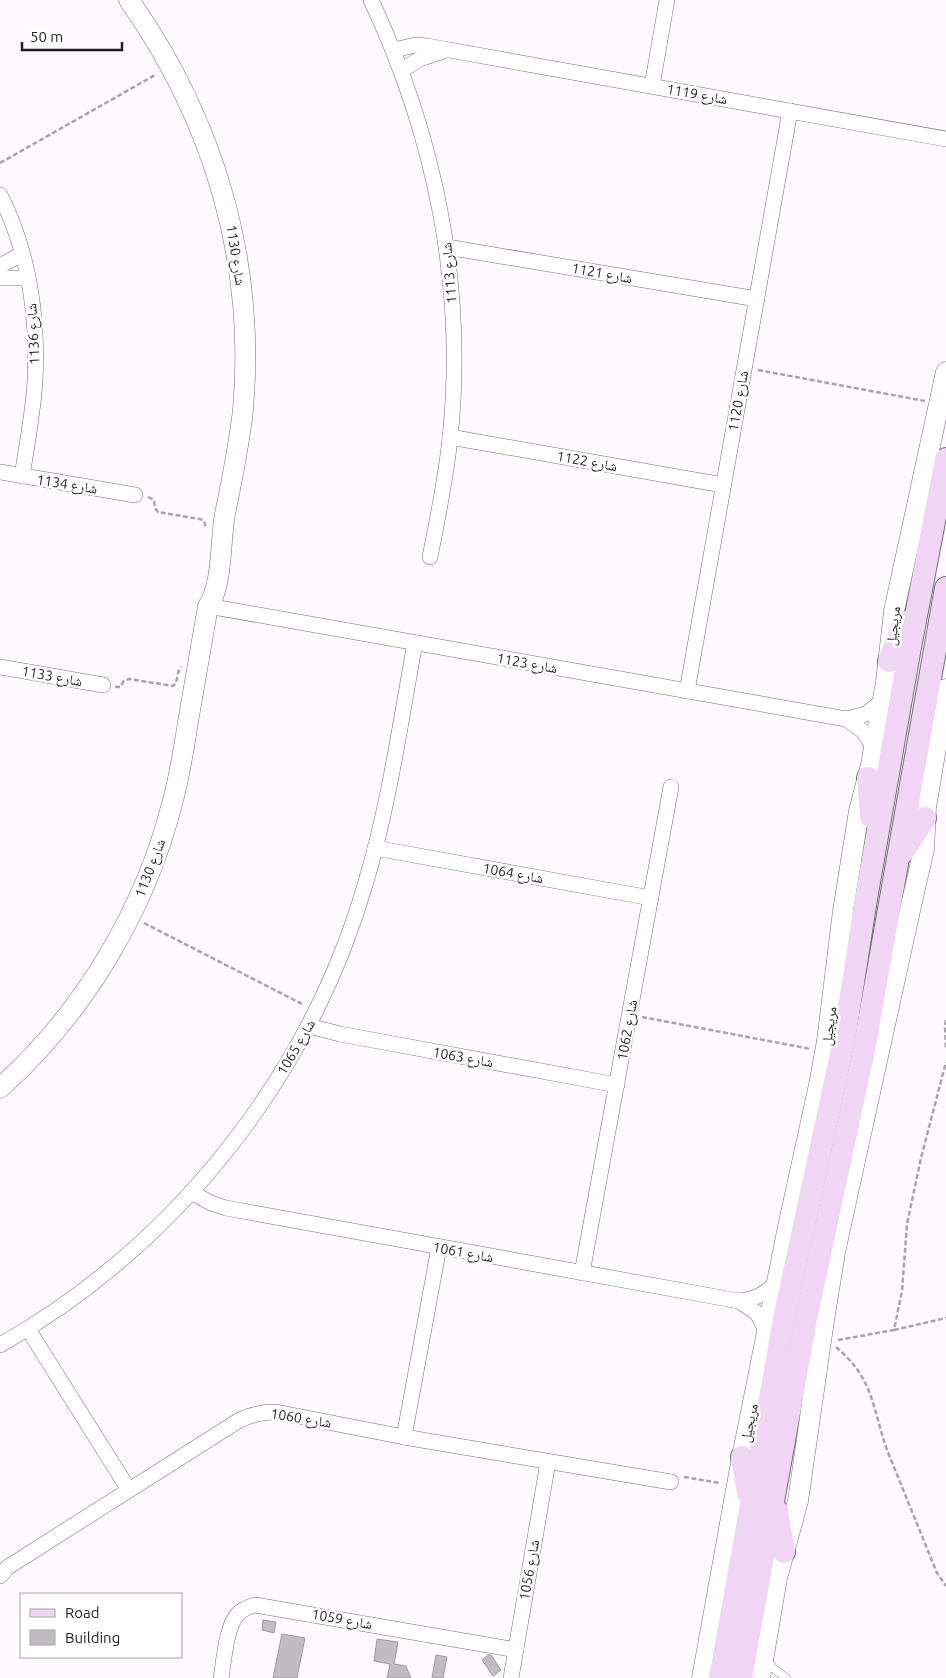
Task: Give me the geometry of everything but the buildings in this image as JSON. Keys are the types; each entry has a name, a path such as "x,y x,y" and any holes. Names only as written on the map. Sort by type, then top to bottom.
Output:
{"main road":[{"name":"مريجيل","path":"720,1678 785,1314 844,1040 866,899 910,647 946,459"},
{"path":"889,662 905,618 928,525 942,484"},
{"path":"741,1678 806,1319 864,1050 946,588"},
{"path":"866,899 871,806 868,778"},
{"path":"898,859 925,818"},
{"path":"742,1457 751,1506"},
{"path":"774,1491 784,1552"}],"street":[{"name":"شارع 1130","path":"0,1088 34,1054 81,996 101,967 130,916 150,872 173,800 208,606 214,593 222,554 222,532 238,448 242,410 245,335 242,297 232,232 221,186 198,123 170,66 159,45 129,0"},
{"name":"شارع 1113","path":"371,0 402,70 428,153 447,247 454,337 453,385 450,437 442,496 430,557"},
{"path":"652,86 667,0"},
{"name":"شارع 1119","path":"393,50 416,45 448,50 946,139"},
{"name":"شارع 1119","path":"402,70 430,54 448,50"},
{"name":"شارع 1120","path":"687,691 790,111"},
{"name":"شارع 1136","path":"0,195 7,208 28,278 36,343 35,383 22,476"},
{"name":"شارع 1121","path":"447,247 757,299"},
{"path":"0,266 22,254"},
{"path":"0,278 28,278"},
{"name":"مريجيل","path":"702,1678 776,1283 825,1052 856,827 874,748 889,662 894,611 946,372"},
{"name":"شارع 1122","path":"450,437 723,485"},
{"name":"شارع 1134","path":"0,472 135,495"},
{"name":"شارع 1123","path":"208,606 846,719 866,714 882,701"},
{"name":"شارع 1065","path":"0,1345 28,1329 101,1277 157,1227 191,1192 232,1144 263,1102 291,1059 333,976 352,926 376,848 415,643"},
{"name":"شارع 1133","path":"0,667 103,685"},
{"path":"760,1678 777,1578 798,1501 836,1252 922,861 925,818 940,755 946,689"},
{"name":"شارع 1123","path":"846,719 863,731 874,748"},
{"name":"شارع 1062","path":"582,1273 670,787"},
{"name":"شارع 1064","path":"376,848 651,898"},
{"name":"شارع 1063","path":"309,1026 340,1034 617,1085"},
{"name":"شارع 1061","path":"191,1192 211,1203 226,1208 739,1301 750,1300 760,1296 776,1283"},
{"path":"404,1437 439,1247"},
{"name":"شارع 1061","path":"739,1301 757,1313 767,1332"},
{"path":"28,1329 129,1490"},
{"name":"شارع 1060","path":"0,1576 8,1567 238,1421 256,1413 276,1412 404,1437 671,1482"},
{"name":"شارع 1056","path":"510,1678 548,1462"},
{"name":"شارع 1059","path":"221,1678 232,1622 238,1613 245,1608 255,1605 516,1650"}],"lane":[{"path":"764,1654 773,1668 786,1678"}],"path":[{"path":"0,163 170,66"},
{"path":"744,368 940,404"},
{"path":"135,495 152,498 158,512 200,519 204,521 208,530 222,532"},
{"path":"103,685 118,688 122,686 124,681 129,679 171,686 176,683 178,670 181,667 197,668"},
{"path":"130,916 316,1012"},
{"path":"630,1015 825,1052"},
{"path":"946,1020 946,1049"},
{"path":"894,1330 902,1291 907,1224 921,1158 946,1062"},
{"path":"824,1340 894,1330 946,1318"},
{"path":"824,1340 833,1344 850,1361 868,1385 887,1450 938,1573 946,1586"},
{"path":"671,1482 672,1475 737,1486"}]}
